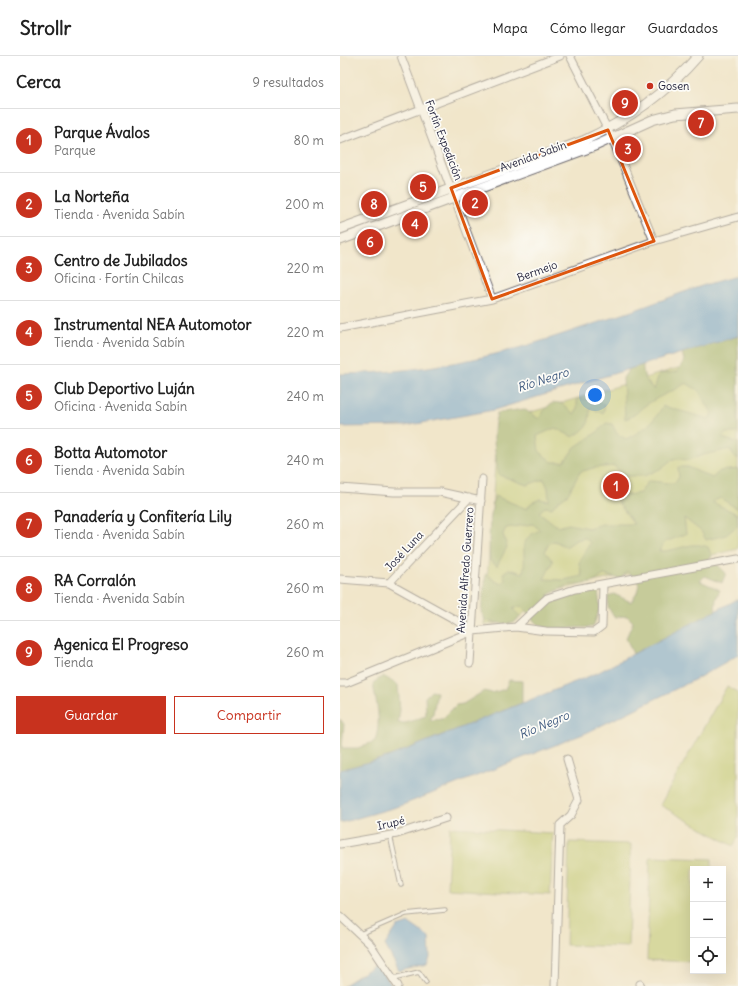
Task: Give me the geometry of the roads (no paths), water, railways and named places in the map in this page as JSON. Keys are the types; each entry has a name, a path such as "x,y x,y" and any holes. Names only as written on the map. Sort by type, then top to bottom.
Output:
{"main road":[{"name":"Avenida Sabín","path":"340,228 583,141 610,134 618,123 665,89 698,56"},
{"name":"Avenida Sabín","path":"340,240 454,198 610,134 652,120 675,114 738,109"}],"street":[{"name":"Fortín Expedición","path":"401,56 492,299"},
{"path":"340,140 560,56"},
{"path":"570,56 610,134 654,241"},
{"name":"Bermejo","path":"340,328 492,299 654,241 738,217"},
{"name":"Avenida Alfredo Guerrero","path":"470,663 482,479"},
{"path":"340,488 394,492 440,492 481,501"},
{"name":"José Luna","path":"340,579 389,584 469,498"},
{"path":"516,627 547,598 575,589 738,559"},
{"path":"389,584 473,631"},
{"path":"340,683 473,631 516,627 546,631 594,632 602,626 603,584"},
{"path":"554,986 560,825 571,816 579,800 567,759"},
{"name":"Irupé","path":"340,844 390,835 446,818"},
{"path":"340,916 370,944 398,986"}],"lane":[{"path":"390,835 401,885"},
{"path":"360,934 406,914 445,910"},
{"path":"394,978 419,972 426,982"}],"water":[{"name":"Río Negro","path":"738,276 738,336 494,410 405,426 340,427 340,374 427,367 461,362 496,354 548,339 692,289"},
{"name":"Río Negro","path":"738,599 738,655 696,679 586,733 400,806 340,823 340,770 388,757 597,673"},
{"path":"409,923 429,937 430,958 427,965 399,971 385,945 397,927"},
{"path":"377,964 392,986 343,986"}],"place":[{"name":"Gosen","path":"650,86"},
{"name":"Agenica El Progreso","path":"625,103"},
{"name":"Panadería y Confitería Lily","path":"701,123"},
{"name":"Centro de Jubilados","path":"628,149"},
{"name":"Club Deportivo Luján","path":"423,187"},
{"name":"La Norteña","path":"475,203"},
{"name":"RA Corralón","path":"374,204"},
{"name":"Instrumental NEA Automotor","path":"415,224"},
{"name":"Botta Automotor","path":"370,242"},
{"name":"Parque Ávalos","path":"616,486"}]}
